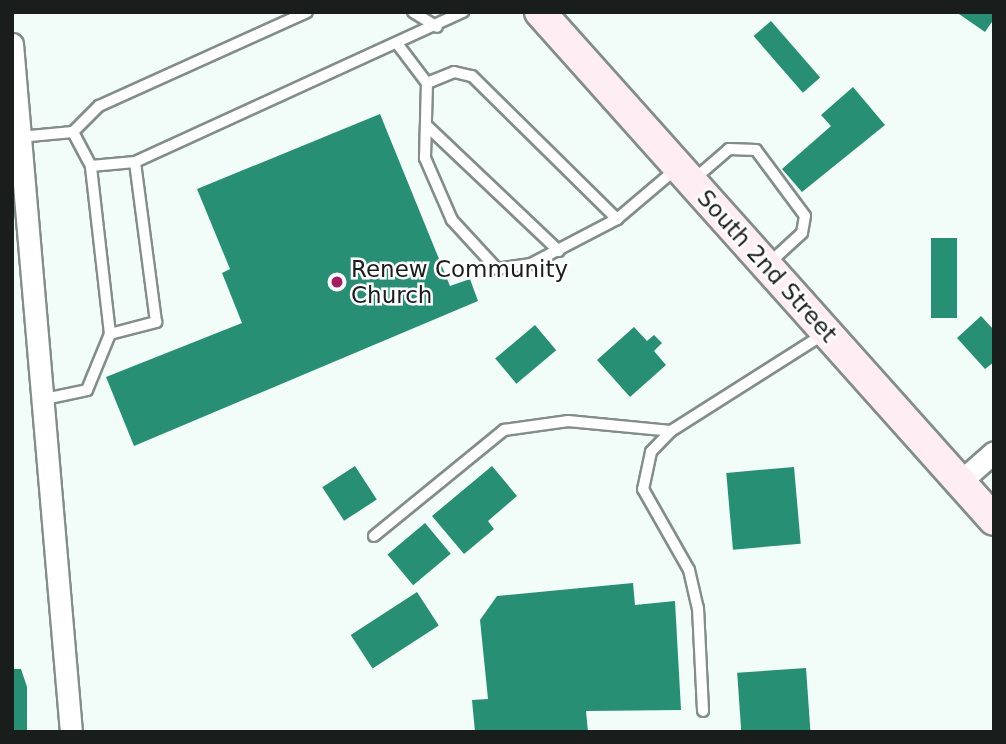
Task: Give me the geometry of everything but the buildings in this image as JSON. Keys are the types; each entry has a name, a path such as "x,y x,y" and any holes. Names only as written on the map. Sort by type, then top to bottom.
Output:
{"main road":[{"name":"South 2nd Street","path":"540,12 994,520"}],"street":[{"path":"12,44 40,400 71,732"},
{"path":"960,482 994,452"}],"lane":[{"path":"19,138 73,132 99,106 307,12"},
{"path":"413,12 437,27"},
{"path":"91,166 135,162 399,46 463,12"},
{"path":"399,46 427,83 425,158 452,220 498,269 559,251 617,219 729,149 756,150 805,216 802,233 767,265"},
{"path":"427,83 454,72 472,76 617,219"},
{"path":"426,125 559,251"},
{"path":"40,400 87,390 110,334 91,166 73,132"},
{"path":"110,334 156,322 135,162"},
{"path":"703,711 698,608 689,569 643,489 651,452 671,431 826,332"},
{"path":"374,536 503,430 568,421 671,431"}],"place":[{"name":"Renew Community Church","path":"337,282"}]}
